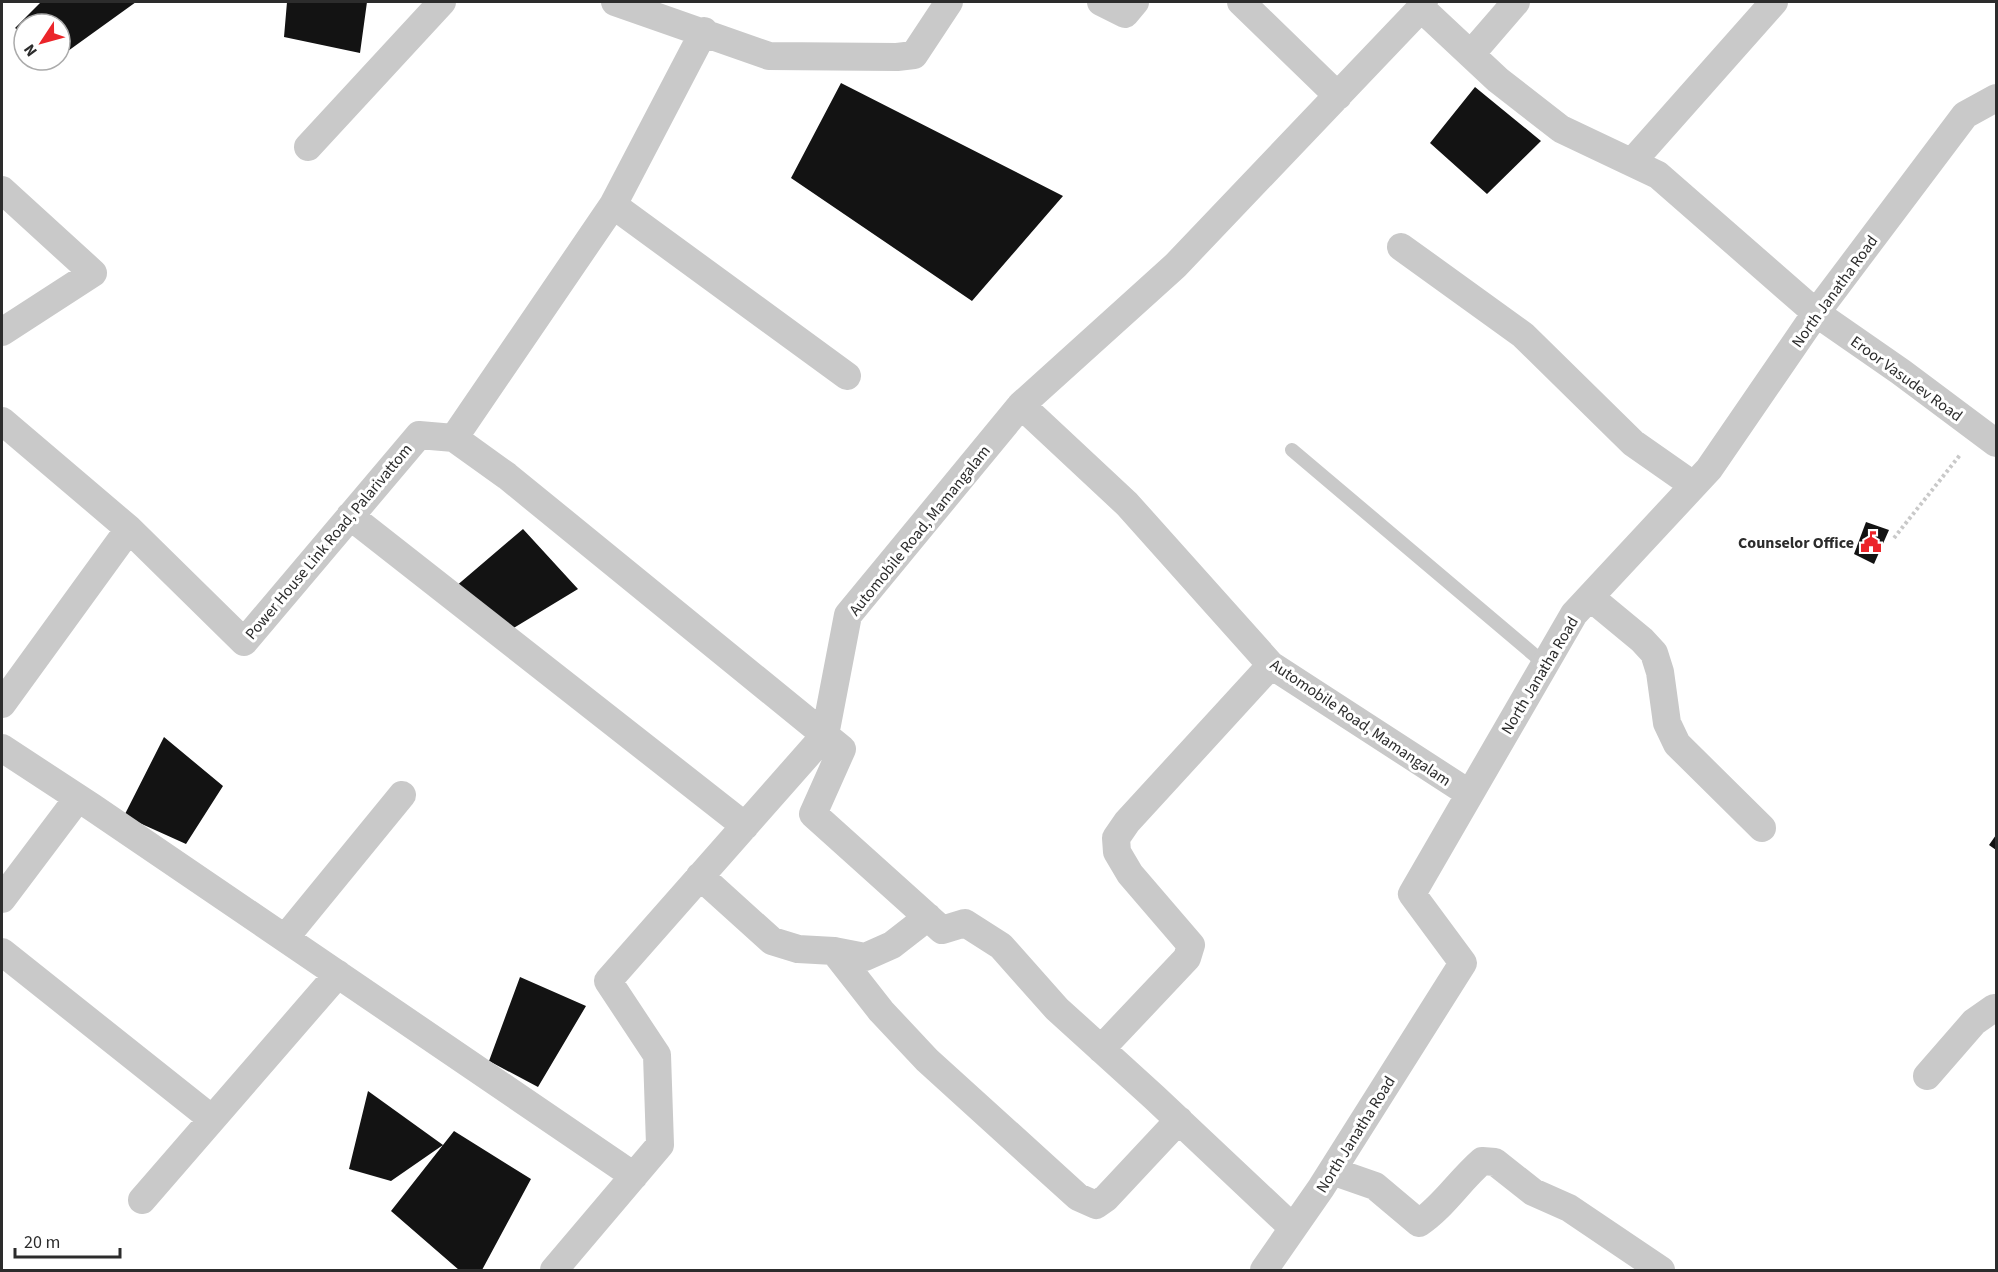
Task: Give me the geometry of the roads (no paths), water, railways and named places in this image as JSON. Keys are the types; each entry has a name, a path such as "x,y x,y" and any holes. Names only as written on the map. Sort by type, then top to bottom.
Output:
{"street":[{"path":"308,147 442,2"},
{"path":"615,2 770,56 914,55 949,2"},
{"path":"1101,2 1125,14 1135,2"},
{"path":"1241,2 1338,96"},
{"path":"1471,54 1516,2"},
{"path":"1632,162 1774,2"},
{"path":"1021,405 1175,266 1422,5"},
{"name":"Eroor Vasudev Road","path":"1422,5 1498,80 1561,129 1658,175 1816,313 1901,372 1988,437"},
{"path":"704,32 613,205 454,438 516,484 842,749 813,814 942,930 965,923 1001,946 1057,1009 1293,1228"},
{"name":"North Janatha Road","path":"1267,1270 1462,963 1412,894 1574,614 1709,470 1816,313 1965,115 1996,98"},
{"path":"2,190 93,273 2,332"},
{"path":"613,205 847,376"},
{"path":"1401,247 1523,335 1633,443 1693,485"},
{"name":"Automobile Road, Mamangalam","path":"825,735 848,615 1021,405 1126,504 1272,665 1470,794"},
{"path":"2,421 129,529 2,704"},
{"name":"Power House Link Road, Palarivattom","path":"129,529 244,642 419,435 454,438"},
{"path":"350,516 745,826"},
{"path":"1590,597 1642,640 1654,653 1660,672 1667,723 1677,744 1761,828"},
{"path":"1101,1049 1187,958 1191,945 1130,874 1117,852 1116,837 1127,822 1272,665"},
{"path":"554,1270 660,1145 657,1055 608,981 825,735"},
{"path":"2,748 634,1176"},
{"path":"285,938 402,795"},
{"path":"2,899 78,798"},
{"path":"700,876 772,941 798,949 834,951 865,957 892,945 928,917"},
{"path":"834,951 881,1011 927,1060 1078,1197 1096,1205 1106,1198 1179,1120"},
{"path":"2,952 212,1119"},
{"path":"142,1200 338,974"},
{"path":"1927,1076 1974,1022 1996,1008"},
{"path":"1332,1171 1375,1186 1419,1223 1433,1214 1464,1176 1482,1161 1495,1162 1533,1192 1569,1208 1661,1270"}],"lane":[{"path":"1292,450 1545,664"}],"place":[{"name":"Counselor Office","path":"1871,542"}]}
